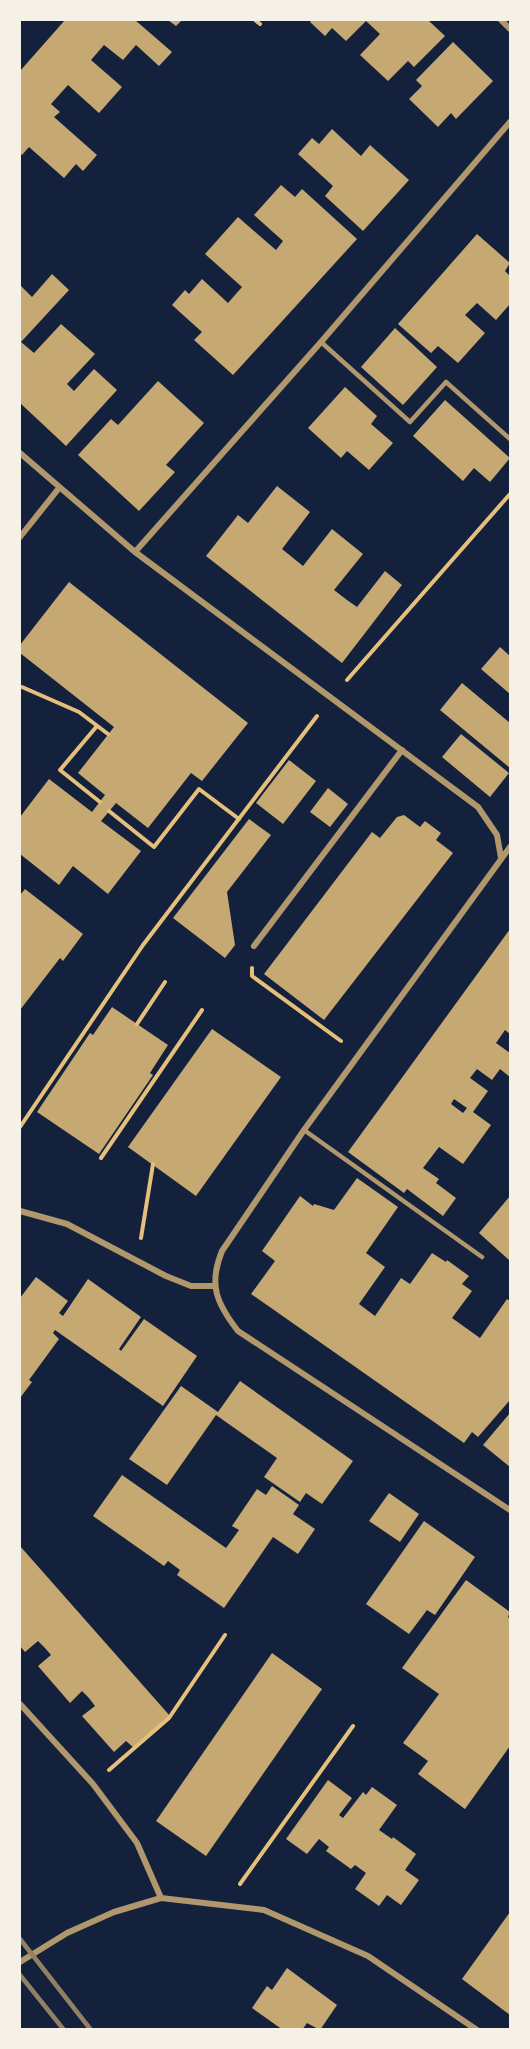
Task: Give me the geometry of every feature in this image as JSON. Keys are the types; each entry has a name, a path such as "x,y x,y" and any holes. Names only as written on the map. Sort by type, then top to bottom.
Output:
{"street":[{"path":"501,20 510,29"},
{"path":"135,552 321,342 510,122"},
{"path":"20,453 135,552 478,807 497,835 501,858"},
{"path":"20,537 58,488"},
{"path":"254,946 402,750"},
{"path":"510,847 304,1130 222,1251 215,1267 215,1286 223,1312 238,1331 510,1510"},
{"path":"20,1211 67,1224 166,1276 191,1286 215,1286"},
{"path":"20,1704 93,1784 137,1843 161,1898"},
{"path":"20,1962 67,1933 114,1912 161,1898 264,1910 368,1956 477,2030"}],"lane":[{"path":"321,342 410,422 446,382 510,439"},
{"path":"304,1130 482,1257"}],"path":[{"path":"255,20 260,24"},
{"path":"20,1127 143,945 331,698 510,494"},
{"path":"22,687 79,712 108,734"},
{"path":"97,726 60,770 100,802"},
{"path":"110,811 154,847 199,789 239,819"},
{"path":"254,946 252,976 359,1053"},
{"path":"137,1024 165,982"},
{"path":"101,1158 202,1010"},
{"path":"137,1261 153,1164"},
{"path":"93,1784 169,1718 225,1635"},
{"path":"233,1906 240,1884 353,1726"}],"building":[{"path":"65,20 135,20 172,52 159,66 136,45 123,60 104,45 91,60 122,87 99,113 68,85 51,104 60,112 54,117 97,155 83,171 76,164 64,178 29,147 22,155 20,153 20,71"},
{"path":"168,20 182,20 176,26"},
{"path":"312,20 428,20 445,36 414,67 408,61 388,81 360,55 380,34 366,21 346,41 332,28 325,36 310,22"},
{"path":"453,42 493,81 456,119 451,113 438,127 409,99 422,86 416,80"},
{"path":"332,129 361,156 370,145 409,180 363,231 325,196 333,186 298,154 312,138 319,144"},
{"path":"281,185 295,197 302,189 357,239 233,375 194,340 202,332 172,305 185,290 189,294 202,279 228,303 242,287 205,254 238,217 276,250 283,241 254,215"},
{"path":"477,234 510,263 505,271 510,276 510,304 496,320 477,303 465,315 485,333 458,363 438,346 431,353 398,324"},
{"path":"52,274 69,290 21,342 34,353 61,324 95,354 67,384 74,391 94,369 117,390 66,446 20,403 20,285 32,297"},
{"path":"395,328 437,367 403,405 361,367"},
{"path":"158,381 204,423 166,465 175,472 139,511 78,455 111,419 118,425"},
{"path":"345,387 377,416 371,424 393,443 369,470 347,451 341,458 308,428"},
{"path":"445,400 510,458 490,482 474,468 463,481 413,436"},
{"path":"277,486 310,512 282,549 303,566 332,529 363,554 334,590 357,607 385,571 402,585 342,663 206,556 238,515 248,523"},
{"path":"69,582 248,723 202,781 191,773 148,828 116,803 101,821 141,851 108,894 73,866 59,885 20,854 20,817 49,779 92,812 105,795 78,773 114,727 20,653 20,645"},
{"path":"500,647 510,656 510,694 481,669"},
{"path":"462,683 510,723 510,768 440,710"},
{"path":"461,734 509,773 490,797 442,757"},
{"path":"289,760 316,781 283,824 256,803"},
{"path":"328,788 348,804 330,827 310,812"},
{"path":"404,815 420,827 425,821 441,833 436,840 453,853 324,1020 264,974 372,832 380,838 397,817"},
{"path":"249,819 271,835 227,892 235,945 225,958 173,918"},
{"path":"25,889 83,934 63,961 60,958 20,1010 20,895"},
{"path":"510,929 510,1034 505,1030 496,1043 510,1053 510,1077 500,1069 492,1080 477,1069 470,1078 488,1091 473,1112 491,1125 463,1164 439,1147 423,1168 439,1179 436,1183 456,1198 443,1216 407,1189 404,1193 348,1152","holes":["454,1099 467,1108 463,1113 451,1104"]},
{"path":"112,1007 168,1045 150,1073 153,1075 99,1154 37,1112 90,1033 93,1035"},
{"path":"212,1029 281,1077 196,1196 128,1147"},
{"path":"357,1178 398,1207 366,1253 385,1267 359,1304 375,1316 401,1278 410,1284 432,1253 446,1262 447,1260 469,1276 462,1284 472,1291 452,1318 480,1338 507,1299 510,1301 510,1400 478,1437 472,1432 464,1443 251,1294 275,1261 262,1251 300,1196 313,1206 314,1204 334,1210"},
{"path":"510,1196 510,1258 509,1260 479,1233"},
{"path":"36,1277 68,1301 59,1313 63,1316 88,1279 141,1317 119,1349 121,1351 144,1319 197,1356 163,1406 55,1330 53,1333 59,1339 29,1380 32,1382 20,1398 20,1298"},
{"path":"240,1381 353,1461 322,1504 306,1493 300,1502 264,1477 277,1458 216,1415 167,1485 129,1459 181,1386 218,1412"},
{"path":"510,1413 510,1467 483,1445"},
{"path":"122,1475 226,1548 239,1530 232,1526 257,1489 266,1495 272,1486 299,1505 293,1514 315,1529 298,1554 273,1537 224,1608 177,1575 180,1570 168,1561 164,1566 93,1516"},
{"path":"389,1493 419,1514 400,1542 369,1521"},
{"path":"424,1521 475,1557 435,1615 427,1610 409,1634 366,1604"},
{"path":"20,1546 170,1716 134,1748 126,1741 114,1752 82,1716 95,1706 89,1698 82,1691 70,1703 38,1666 51,1655 45,1648 38,1641 25,1652 20,1646"},
{"path":"466,1580 510,1612 508,1617 510,1619 510,1746 465,1809 418,1774 428,1761 403,1743 439,1694 402,1668"},
{"path":"272,1653 322,1689 206,1856 156,1821"},
{"path":"328,1780 352,1798 339,1815 343,1818 363,1792 366,1795 372,1787 397,1805 379,1830 416,1854 405,1870 419,1880 401,1905 387,1895 379,1906 355,1889 366,1873 355,1865 351,1869 326,1851 329,1847 319,1839 307,1854 286,1839"},
{"path":"510,1912 510,2015 462,1979"},
{"path":"287,1968 337,2005 320,2030 307,2023 302,2030 283,2030 252,2008 267,1986 272,1990"}],"railway":[{"path":"20,1939 91,2030"},
{"path":"20,1975 64,2030"}]}
